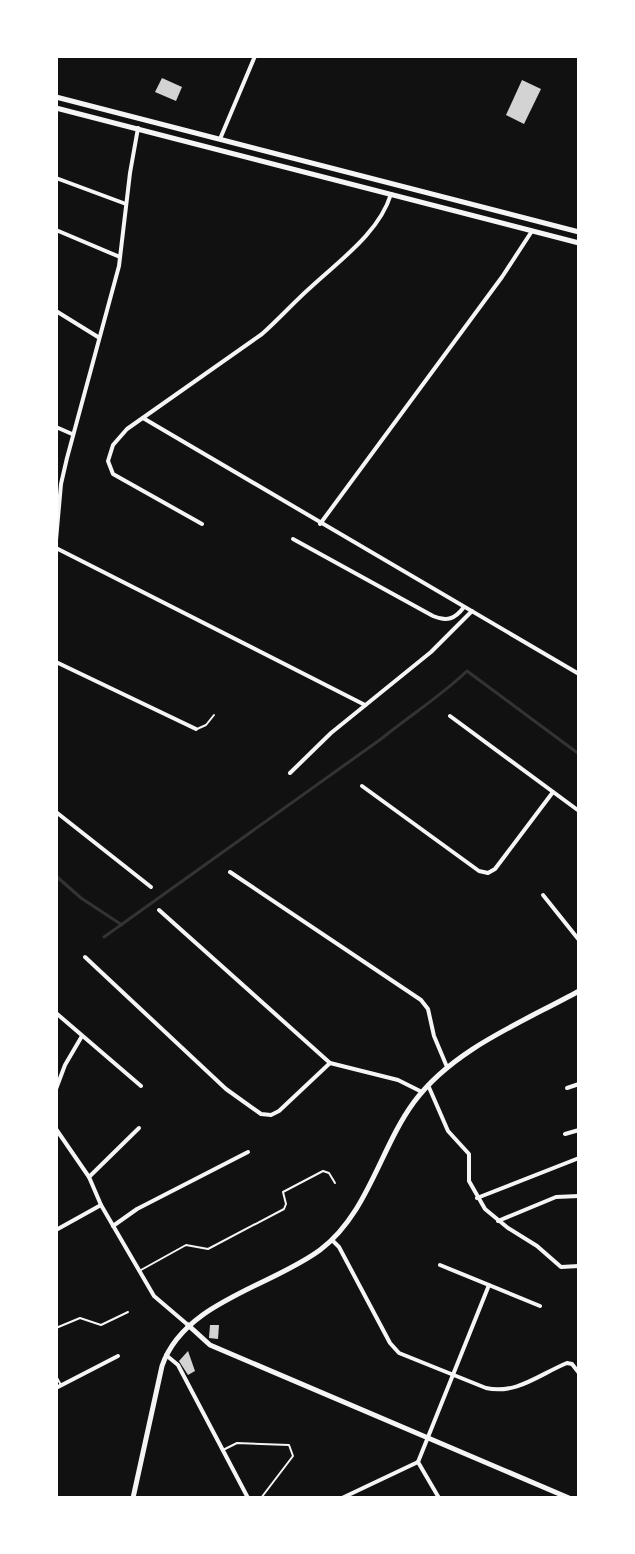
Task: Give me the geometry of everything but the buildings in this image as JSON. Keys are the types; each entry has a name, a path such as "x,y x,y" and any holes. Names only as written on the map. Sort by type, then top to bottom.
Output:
{"street":[{"path":"220,139 255,56"},
{"path":"56,97 579,232"},
{"path":"56,108 579,243"},
{"path":"56,540 61,484 72,434 121,257 138,128"},
{"path":"56,178 126,204"},
{"path":"202,524 110,472 108,461 113,445 142,417 262,334 349,254 382,214 391,194"},
{"path":"56,230 121,257"},
{"path":"320,524 532,231"},
{"path":"56,311 99,337"},
{"path":"142,417 579,674"},
{"path":"56,427 72,434"},
{"path":"293,539 443,620 453,618 464,607"},
{"path":"56,548 365,705"},
{"path":"290,773 331,733 431,652 472,611"},
{"path":"56,662 196,729"},
{"path":"450,716 579,811"},
{"path":"362,786 479,871 488,873 495,869 553,792"},
{"path":"56,812 151,887"},
{"path":"230,872 421,1000 428,1009 434,1036 447,1067"},
{"path":"543,895 579,940"},
{"path":"159,910 330,1063 398,1080 422,1092"},
{"path":"85,957 182,1050 226,1089 261,1114 271,1115 279,1111 330,1063"},
{"path":"133,1498 166,1355 188,1325 296,1265 332,1240 364,1195 393,1135 428,1085 447,1067 579,991"},
{"path":"56,1013 141,1086"},
{"path":"56,1089 65,1065 82,1036"},
{"path":"567,1088 579,1084"},
{"path":"428,1085 448,1131 469,1154 467,1175 477,1198 498,1221 537,1246 561,1267 579,1266"},
{"path":"89,1177 139,1128"},
{"path":"56,1129 89,1177 101,1205 154,1296 210,1345 569,1498"},
{"path":"565,1134 579,1130"},
{"path":"113,1226 137,1209 248,1152"},
{"path":"477,1198 579,1158"},
{"path":"498,1221 556,1197 579,1196"},
{"path":"56,1230 101,1205"},
{"path":"332,1240 339,1247 394,1349 452,1375 500,1391 515,1388 567,1363 572,1364 579,1373"},
{"path":"440,1265 540,1306"},
{"path":"342,1498 418,1462 489,1285"},
{"path":"166,1355 178,1365 248,1498"},
{"path":"59,1387 118,1356"},
{"path":"418,1462 439,1498"}],"lane":[{"path":"196,729 201,729 214,715"},
{"path":"140,1270 186,1245 208,1249 284,1209 283,1192 323,1171 329,1173 335,1183"},
{"path":"56,1328 80,1318 101,1325 128,1312"},
{"path":"56,1376 59,1387"},
{"path":"223,1450 237,1443 289,1445 293,1456 261,1498"}],"waterway":[{"path":"104,937 381,739 467,671 579,754"},
{"path":"56,876 81,898 122,925"}]}
